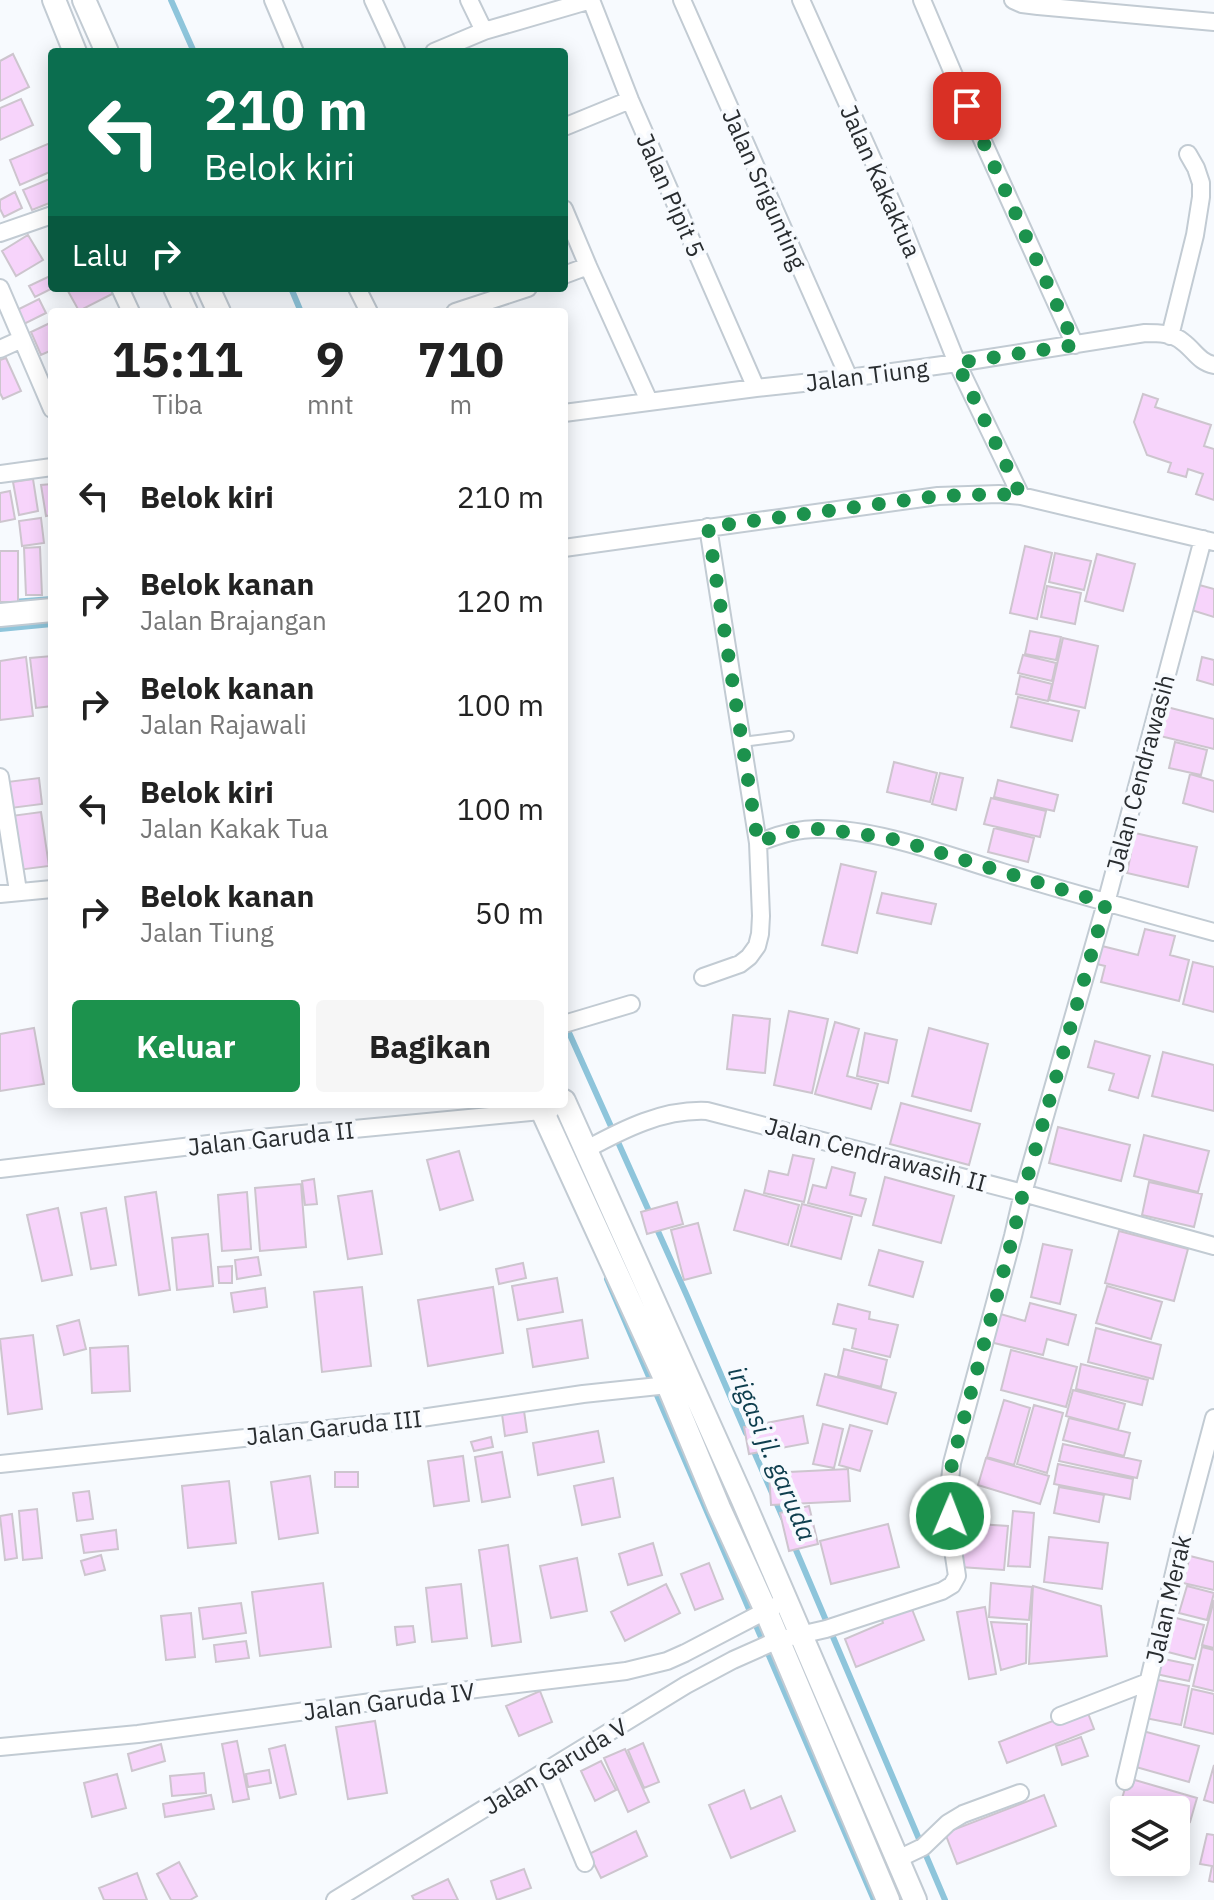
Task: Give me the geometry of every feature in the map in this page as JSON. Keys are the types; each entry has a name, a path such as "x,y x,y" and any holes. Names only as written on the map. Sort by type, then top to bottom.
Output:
{"main road":[{"path":"54,0 73,48"},
{"path":"84,0 105,48"},
{"path":"0,615 48,610"},
{"path":"541,1108 668,1385 888,1900"},
{"path":"568,1108 742,1498 915,1900"},
{"path":"719,1508 742,1498"}],"street":[{"path":"273,0 293,48"},
{"path":"373,0 395,48"},
{"path":"469,0 484,31"},
{"path":"444,48 484,31 591,0"},
{"name":"Jalan Pipit 5","path":"591,0 630,100 756,388"},
{"name":"Jalan Srigunting","path":"682,0 849,378"},
{"name":"Jalan Kakaktua","path":"801,0 901,223 957,363 1021,496"},
{"path":"922,0 1075,345"},
{"path":"1013,0 1038,6 1213,22"},
{"path":"568,125 630,100"},
{"path":"1188,154 1201,183 1201,197 1195,235 1170,336 1186,344 1200,360 1214,365"},
{"path":"0,233 48,216"},
{"path":"568,218 649,401"},
{"path":"568,274 588,266"},
{"path":"0,288 48,400"},
{"path":"471,308 506,299"},
{"name":"Jalan Tiung","path":"568,414 957,363 1145,333 1170,336"},
{"path":"0,349 22,339"},
{"path":"0,474 48,468"},
{"path":"568,547 938,496 999,494 1021,496 1208,540"},
{"path":"703,977 740,964 749,957 757,946 761,916 758,843 708,527"},
{"name":"Jalan Cendrawasih","path":"801,1634 942,1591 952,1585 957,1576 948,1497 952,1463 1023,1193 1208,540"},
{"path":"0,777 18,891"},
{"path":"758,843 782,833 818,829 898,840 1214,932"},
{"path":"0,894 48,889"},
{"path":"568,1023 631,1004"},
{"name":"Jalan Garuda II","path":"0,1169 541,1108"},
{"name":"Jalan Cendrawasih II","path":"587,1149 651,1119 685,1111 707,1111 1214,1246"},
{"name":"Jalan Garuda III","path":"0,1464 394,1422 583,1394 668,1385"},
{"name":"Jalan Merak","path":"1125,1781 1214,1418"},
{"name":"Jalan Garuda IV","path":"0,1747 138,1734 626,1671 667,1661 786,1600"},
{"name":"Jalan Garuda V","path":"335,1900 686,1685 778,1640 801,1634"},
{"path":"1060,1716 1148,1682"},
{"path":"547,1771 585,1863"},
{"path":"898,1859 927,1844 948,1823 963,1814 1020,1793"}],"lane":[{"path":"742,742 789,736"}],"building":[{"path":"13,54 29,87 0,101 0,61"},
{"path":"21,99 33,125 0,140 0,108"},
{"path":"48,144 48,173 20,185 10,160"},
{"path":"48,180 48,204 32,210 23,190"},
{"path":"15,192 22,208 4,217 0,200"},
{"path":"28,235 43,260 16,276 2,251"},
{"path":"48,277 48,290 35,297 29,286"},
{"path":"69,292 116,292 85,308 77,308"},
{"path":"39,299 46,313 24,324 17,310"},
{"path":"48,324 48,352 41,355 31,332"},
{"path":"6,358 21,391 3,399 0,393 0,360"},
{"path":"1143,394 1158,399 1155,407 1211,425 1204,446 1214,449 1214,500 1196,494 1203,474 1188,469 1186,477 1168,472 1171,463 1147,455 1134,422"},
{"path":"33,479 38,511 19,515 13,482"},
{"path":"48,484 48,516 46,516 41,485"},
{"path":"10,491 15,519 0,522 0,493"},
{"path":"41,518 44,543 22,546 19,521"},
{"path":"1025,546 1052,553 1037,619 1010,613"},
{"path":"40,547 42,595 26,595 24,548"},
{"path":"0,551 18,551 18,602 0,602"},
{"path":"1055,553 1091,561 1084,590 1049,582"},
{"path":"1097,554 1135,564 1123,611 1085,601"},
{"path":"1192,583 1214,589 1214,617 1185,608"},
{"path":"1047,586 1081,593 1075,624 1041,617"},
{"path":"1030,631 1061,637 1056,660 1025,654"},
{"path":"1063,638 1098,646 1085,708 1049,700"},
{"path":"1023,655 1056,663 1052,681 1018,673"},
{"path":"48,656 48,706 36,708 30,658"},
{"path":"26,657 33,716 0,720 0,661"},
{"path":"1202,657 1214,660 1214,685 1197,680"},
{"path":"1020,676 1052,684 1048,701 1016,694"},
{"path":"1018,697 1079,711 1072,741 1011,727"},
{"path":"1163,706 1214,719 1214,749 1156,735"},
{"path":"1175,742 1207,750 1201,775 1169,768"},
{"path":"894,762 937,773 930,802 887,792"},
{"path":"940,773 963,778 956,810 932,804"},
{"path":"1190,774 1214,781 1214,812 1183,803"},
{"path":"39,778 42,804 11,808 7,782"},
{"path":"998,780 1058,795 1054,811 994,797"},
{"path":"991,798 1046,811 1040,837 984,824"},
{"path":"41,812 48,866 18,870 11,816"},
{"path":"994,828 1034,838 1028,862 988,852"},
{"path":"1135,833 1197,847 1188,887 1127,873"},
{"path":"841,864 876,872 857,953 822,945"},
{"path":"882,893 936,904 931,924 877,913"},
{"path":"1145,929 1175,936 1170,955 1189,960 1179,1001 1101,982 1105,966 1097,964 1102,946 1138,955"},
{"path":"1193,962 1214,967 1214,1012 1183,1004"},
{"path":"789,1011 828,1019 812,1093 774,1085"},
{"path":"733,1015 770,1019 765,1073 727,1069"},
{"path":"835,1022 859,1029 847,1076 878,1084 871,1109 815,1094"},
{"path":"34,1028 44,1084 0,1091 0,1034"},
{"path":"929,1028 988,1044 971,1111 912,1096"},
{"path":"865,1033 897,1040 888,1083 857,1076"},
{"path":"1095,1041 1150,1056 1138,1098 1109,1090 1114,1074 1088,1067"},
{"path":"1163,1052 1214,1065 1214,1111 1152,1096"},
{"path":"901,1103 980,1124 969,1165 890,1144"},
{"path":"1058,1127 1130,1145 1121,1181 1049,1163"},
{"path":"1144,1135 1209,1151 1198,1192 1134,1176"},
{"path":"459,1151 473,1200 440,1210 427,1160"},
{"path":"793,1155 814,1159 804,1202 764,1193 769,1171 788,1175"},
{"path":"832,1167 855,1173 850,1195 866,1199 861,1216 808,1203 813,1185 826,1188"},
{"path":"885,1177 954,1196 941,1243 873,1225"},
{"path":"314,1179 317,1204 305,1205 302,1181"},
{"path":"1149,1182 1202,1194 1194,1227 1142,1215"},
{"path":"301,1184 306,1247 260,1251 255,1188"},
{"path":"745,1190 799,1205 788,1245 734,1230"},
{"path":"372,1191 382,1254 348,1259 338,1196"},
{"path":"156,1192 170,1290 139,1295 125,1197"},
{"path":"247,1192 251,1249 222,1251 218,1195"},
{"path":"677,1202 683,1224 647,1234 641,1212"},
{"path":"802,1204 852,1217 841,1259 791,1246"},
{"path":"58,1208 72,1275 42,1281 27,1215"},
{"path":"106,1208 116,1265 91,1269 81,1213"},
{"path":"698,1223 711,1273 684,1280 671,1230"},
{"path":"1119,1231 1188,1249 1174,1301 1105,1283"},
{"path":"208,1234 213,1286 177,1290 172,1238"},
{"path":"1043,1244 1072,1250 1060,1304 1031,1297"},
{"path":"879,1250 923,1262 913,1297 869,1285"},
{"path":"258,1257 261,1275 237,1279 235,1260"},
{"path":"523,1263 526,1278 499,1284 496,1269"},
{"path":"232,1266 232,1283 219,1283 218,1267"},
{"path":"557,1278 563,1312 518,1320 512,1286"},
{"path":"1107,1286 1162,1302 1151,1339 1096,1323"},
{"path":"362,1287 371,1366 322,1372 314,1292"},
{"path":"493,1287 503,1353 428,1366 418,1300"},
{"path":"265,1288 267,1307 234,1312 231,1293"},
{"path":"1030,1303 1076,1315 1068,1345 1047,1339 1043,1355 990,1342 997,1313 1025,1321"},
{"path":"838,1304 870,1312 869,1319 898,1325 890,1357 852,1348 856,1329 833,1324"},
{"path":"79,1320 86,1349 64,1355 57,1326"},
{"path":"582,1320 588,1358 533,1367 527,1329"},
{"path":"1096,1328 1161,1345 1153,1379 1088,1362"},
{"path":"33,1335 42,1409 8,1414 0,1339"},
{"path":"128,1346 130,1391 92,1393 90,1348"},
{"path":"844,1349 887,1360 881,1387 838,1376"},
{"path":"1011,1350 1077,1367 1066,1407 1001,1390"},
{"path":"1081,1364 1148,1380 1142,1405 1076,1389"},
{"path":"825,1374 896,1393 887,1424 817,1405"},
{"path":"1073,1390 1125,1404 1118,1430 1066,1416"},
{"path":"1004,1400 1030,1408 1014,1465 987,1457"},
{"path":"1034,1405 1063,1413 1047,1473 1017,1464"},
{"path":"524,1411 527,1432 505,1436 502,1414"},
{"path":"803,1416 808,1443 749,1454 744,1427"},
{"path":"1069,1418 1130,1433 1124,1456 1063,1440"},
{"path":"823,1424 843,1429 834,1468 813,1464"},
{"path":"850,1425 872,1431 860,1471 839,1465"},
{"path":"598,1431 604,1462 538,1475 533,1443"},
{"path":"491,1437 493,1447 474,1451 471,1442"},
{"path":"1063,1444 1141,1461 1137,1478 1059,1461"},
{"path":"502,1452 510,1497 482,1502 475,1457"},
{"path":"463,1456 469,1501 434,1506 428,1461"},
{"path":"986,1458 1049,1476 1040,1504 978,1485"},
{"path":"1058,1464 1133,1479 1130,1499 1054,1484"},
{"path":"848,1469 850,1501 771,1505 769,1473"},
{"path":"335,1472 358,1472 358,1487 335,1487"},
{"path":"310,1476 318,1533 279,1539 271,1482"},
{"path":"613,1478 620,1517 582,1525 574,1486"},
{"path":"229,1481 236,1543 188,1548 182,1486"},
{"path":"1059,1487 1104,1495 1099,1522 1054,1513"},
{"path":"89,1491 93,1519 77,1521 73,1493"},
{"path":"809,1506 818,1544 789,1551 780,1513"},
{"path":"37,1509 42,1558 23,1560 19,1511"},
{"path":"1013,1511 1034,1513 1030,1567 1008,1566"},
{"path":"12,1514 17,1558 5,1560 0,1516"},
{"path":"963,1523 1008,1526 1004,1570 960,1567"},
{"path":"888,1524 899,1567 831,1584 820,1541"},
{"path":"116,1530 118,1549 84,1553 81,1535"},
{"path":"1049,1537 1108,1543 1102,1589 1044,1582"},
{"path":"653,1543 662,1575 628,1585 619,1554"},
{"path":"508,1545 521,1642 492,1646 479,1550"},
{"path":"101,1555 105,1570 85,1575 81,1561"},
{"path":"1190,1556 1214,1562 1214,1590 1183,1583"},
{"path":"577,1558 587,1611 551,1618 540,1566"},
{"path":"709,1563 723,1599 695,1610 681,1574"},
{"path":"323,1583 331,1647 260,1656 252,1592"},
{"path":"991,1583 1032,1587 1029,1620 989,1617"},
{"path":"461,1584 467,1638 432,1642 426,1588"},
{"path":"666,1584 680,1613 625,1641 611,1612"},
{"path":"1033,1586 1101,1606 1107,1656 1029,1664"},
{"path":"1187,1586 1214,1593 1207,1620 1179,1613"},
{"path":"1214,1600 1214,1648 1202,1645"},
{"path":"241,1603 246,1633 203,1639 199,1608"},
{"path":"910,1604 924,1640 856,1667 845,1639 883,1623 881,1617"},
{"path":"985,1607 996,1674 969,1679 957,1612"},
{"path":"191,1613 195,1657 166,1660 161,1616"},
{"path":"1172,1617 1204,1625 1195,1659 1164,1651"},
{"path":"991,1622 1027,1624 1026,1663 1001,1670"},
{"path":"413,1626 415,1642 397,1645 395,1627"},
{"path":"246,1641 249,1658 216,1662 214,1645"},
{"path":"1202,1647 1214,1650 1214,1691 1193,1686"},
{"path":"1159,1658 1193,1665 1189,1681 1156,1674"},
{"path":"1153,1679 1189,1686 1181,1725 1145,1718"},
{"path":"1192,1689 1214,1694 1214,1734 1184,1727"},
{"path":"540,1691 552,1722 519,1736 506,1706"},
{"path":"1086,1708 1094,1729 1007,1763 999,1742"},
{"path":"375,1721 387,1793 348,1799 336,1727"},
{"path":"1139,1730 1199,1746 1189,1782 1129,1765"},
{"path":"1081,1737 1088,1756 1062,1765 1056,1746"},
{"path":"237,1741 249,1799 233,1802 222,1744"},
{"path":"643,1743 659,1782 644,1788 628,1750"},
{"path":"161,1744 165,1761 132,1771 128,1754"},
{"path":"285,1745 296,1794 280,1798 269,1749"},
{"path":"625,1749 649,1802 628,1812 604,1758"},
{"path":"601,1761 616,1790 595,1801 581,1771"},
{"path":"1214,1765 1214,1803 1204,1800"},
{"path":"269,1770 271,1783 248,1787 246,1774"},
{"path":"204,1773 206,1793 172,1796 170,1776"},
{"path":"117,1774 126,1808 92,1817 84,1783"},
{"path":"1128,1778 1197,1798 1190,1822 1190,1796 1123,1796"},
{"path":"744,1790 751,1809 781,1796 795,1831 731,1858 709,1805"},
{"path":"211,1795 214,1809 165,1817 163,1804"},
{"path":"1044,1795 1056,1826 957,1864 945,1833"},
{"path":"636,1831 647,1856 601,1878 589,1854"},
{"path":"1207,1834 1214,1835 1214,1882 1209,1881 1212,1866 1200,1864"},
{"path":"179,1862 197,1896 190,1900 171,1900 157,1874"},
{"path":"524,1869 531,1888 497,1900 491,1881"},
{"path":"137,1873 147,1900 104,1900 99,1888"},
{"path":"448,1879 458,1900 414,1900 412,1896"}],"waterway":[{"path":"171,0 192,48"},
{"path":"293,292 299,308"},
{"path":"0,603 48,599"},
{"path":"0,629 48,624"},
{"name":"irigasi jl. garuda","path":"568,1030 746,1433"},
{"path":"607,1279 874,1900"},
{"name":"irigasi jl. garuda","path":"752,1447 783,1518"},
{"name":"irigasi jl. garuda","path":"793,1543 945,1900"}],"route":[{"path":"950,1516 948,1497 952,1463 1023,1193 1106,903 898,840 818,829 782,833 758,843 708,527 938,496 1021,496 957,363 1075,345 967,106"}]}
